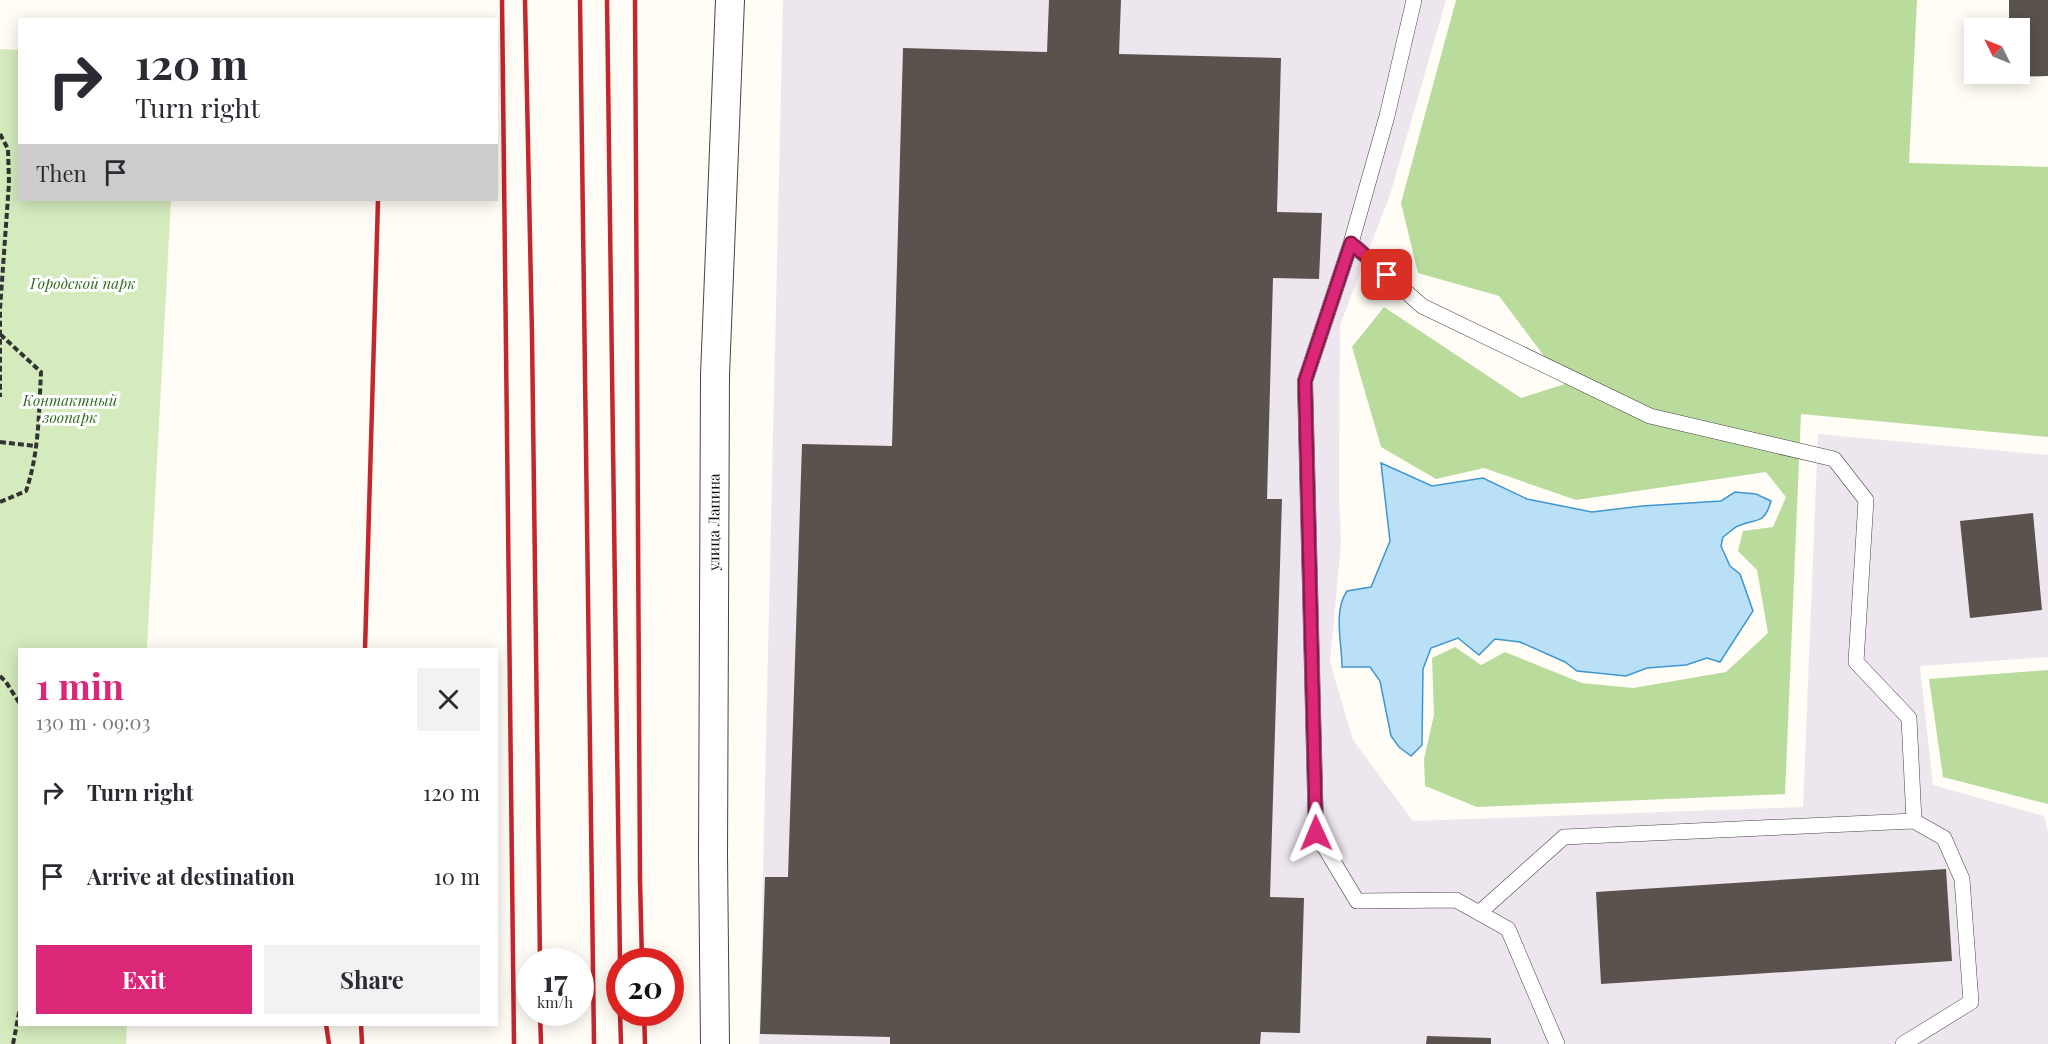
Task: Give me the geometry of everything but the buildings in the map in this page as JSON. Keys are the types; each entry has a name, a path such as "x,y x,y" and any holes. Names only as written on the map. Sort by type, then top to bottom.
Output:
{"street":[{"name":"улица Лапина","path":"715,1044 713,856 715,375 730,0"}],"lane":[{"path":"1414,0 1387,116 1351,243 1305,381 1316,833 1357,901 1456,900 1508,929 1557,1044"},
{"path":"1351,243 1422,306 1650,416 1834,459 1866,500 1856,662 1909,718 1914,821"},
{"path":"1479,913 1564,837 1914,821 1944,838 1962,879 1971,1002 1903,1044"}],"path":[{"path":"0,134 8,149 9,183 4,240 0,397"},
{"path":"0,502 26,492 30,480 41,372 1,335"},
{"path":"0,442 34,446"},
{"path":"0,676 18,701"},
{"path":"13,1044 18,1018"}],"shaded area":[{"path":"783,0 1446,0 1390,195 1340,325 1341,543 1330,662 1353,740 1413,821 1803,807 1818,434 2048,455 2048,657 1920,666 1933,785 2044,816 2048,832 2048,1044 759,1044"}],"green space":[{"path":"1456,0 1917,0 1909,163 2048,167 2048,437 1801,414 1785,794 1477,807 1425,786 1424,759 1434,715 1432,658 1455,647 1481,665 1505,652 1582,683 1633,688 1726,672 1768,633 1757,570 1738,551 1743,531 1773,527 1786,497 1766,472 1576,500 1484,468 1436,479 1381,447 1352,347 1384,307 1521,398 1565,384 1499,296 1418,273 1401,203"},
{"name":"Городской парк","path":"0,49 18,50 18,201 171,201 147,648 18,648 18,1026 127,1026 126,1044 0,1044"},
{"path":"2048,670 2048,804 1943,777 1929,679"}],"water":[{"path":"1381,463 1432,486 1483,478 1527,499 1592,512 1721,501 1735,492 1756,494 1771,501 1765,514 1759,520 1734,528 1723,537 1721,546 1730,566 1740,574 1753,611 1720,662 1707,658 1686,665 1647,668 1626,676 1577,671 1565,662 1520,642 1495,639 1479,655 1458,638 1431,648 1423,669 1422,745 1411,756 1399,747 1391,736 1380,681 1370,667 1342,667 1339,618 1343,599 1347,591 1371,587 1390,541"}],"railway":[{"path":"502,0 514,1044"},
{"path":"525,0 540,948"},
{"path":"580,0 594,1044"},
{"path":"607,0 620,948"},
{"path":"635,0 642,948"},
{"path":"365,648 378,201"},
{"path":"326,1026 329,1044"},
{"path":"361,1026 362,1044"},
{"path":"540,1026 541,1044"},
{"path":"620,1026 621,1044"},
{"path":"644,1026 645,1044"}],"route":[{"path":"1316,833 1305,381 1351,243 1387,275"}],"park label":[{"name":"Контактный зоопарк","path":"70,410"}]}
